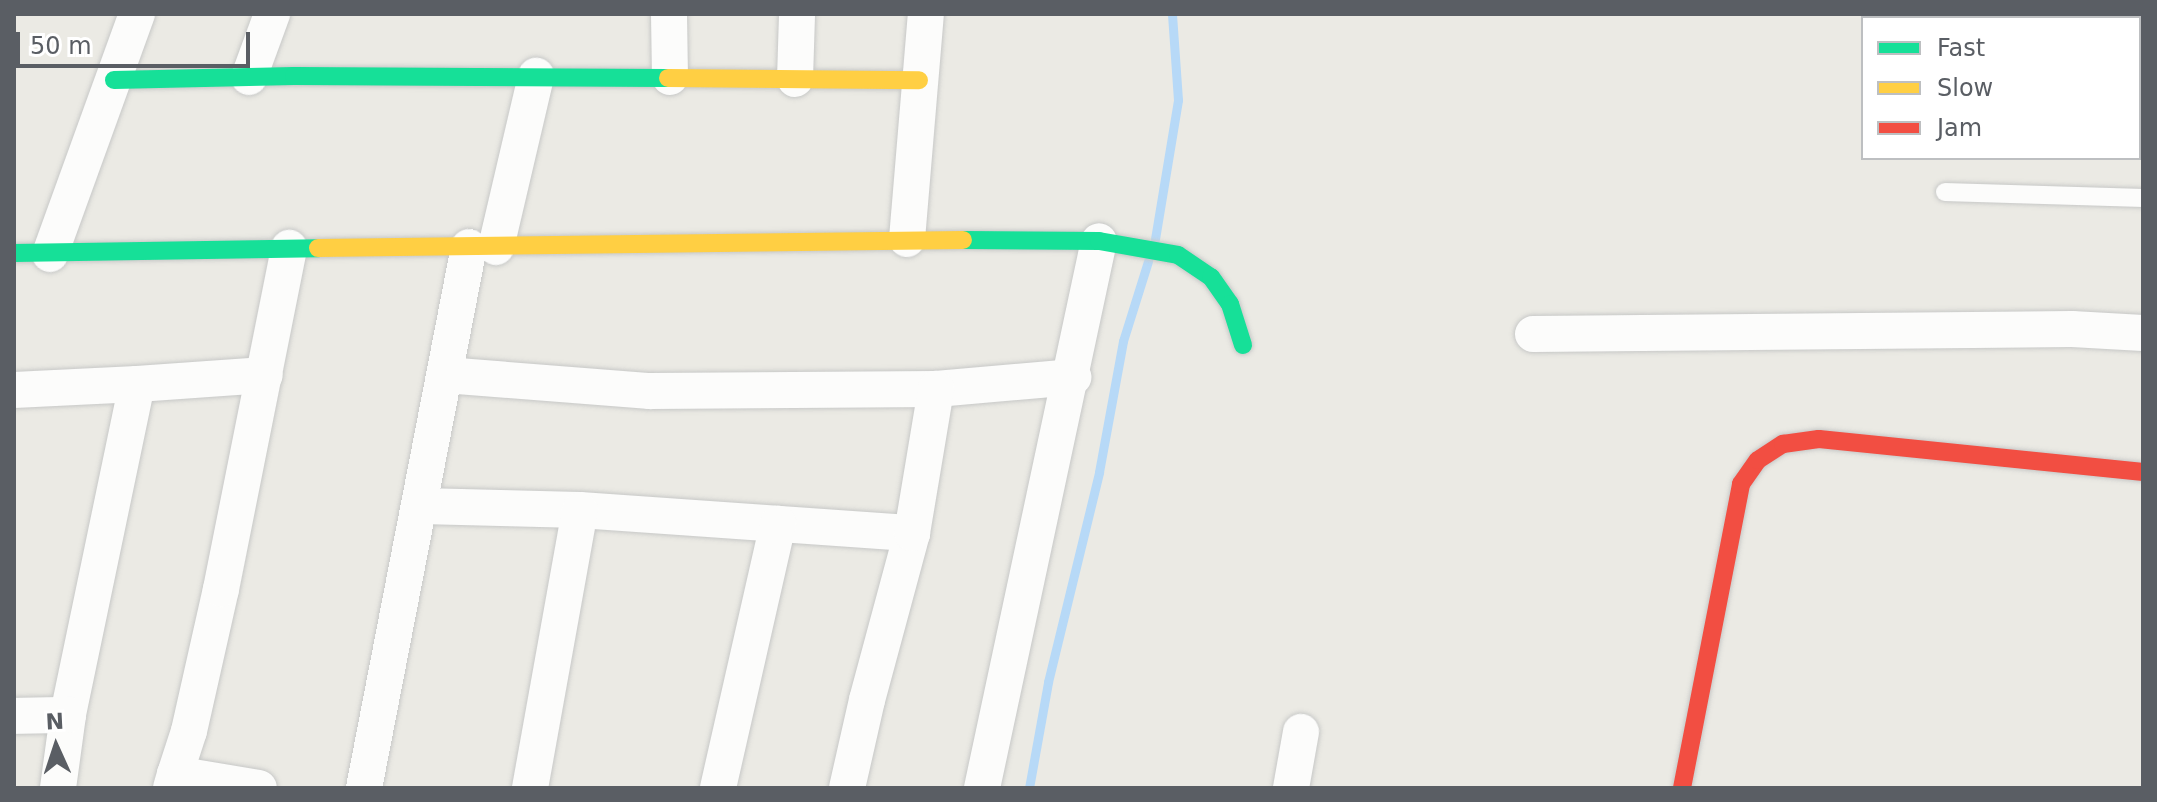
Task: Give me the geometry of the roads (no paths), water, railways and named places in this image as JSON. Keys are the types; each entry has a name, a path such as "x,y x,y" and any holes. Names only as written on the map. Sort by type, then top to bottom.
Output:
{"street":[{"path":"50,254 137,14"},
{"path":"249,77 272,14"},
{"path":"669,14 670,77"},
{"path":"795,79 797,14"},
{"path":"907,239 926,14"},
{"path":"114,80 536,76 919,80"},
{"path":"364,788 445,375 536,76"},
{"path":"14,253 907,239 1112,242 1178,255 1211,277 1230,304 1243,345"},
{"path":"982,788 1073,377 1112,242"},
{"path":"259,788 173,781 189,731 221,589 289,248"},
{"path":"1533,334 2056,329 2143,333"},
{"path":"14,390 265,375"},
{"path":"445,375 650,391 936,389 1073,377"},
{"path":"58,788 68,715 137,384"},
{"path":"847,788 912,533 936,389"},
{"path":"1682,788 1741,484 1758,460 1783,444 1819,439 2143,472"},
{"path":"421,506 580,510 912,533"},
{"path":"530,788 580,510"},
{"path":"718,788 778,524"},
{"path":"14,716 68,715"},
{"path":"1291,788 1301,732"}],"lane":[{"path":"1945,192 2143,198"}],"waterway":[{"path":"1155,239 1178,100 1172,14"},
{"path":"1029,788 1048,682 1099,472 1123,341 1148,261"}]}
